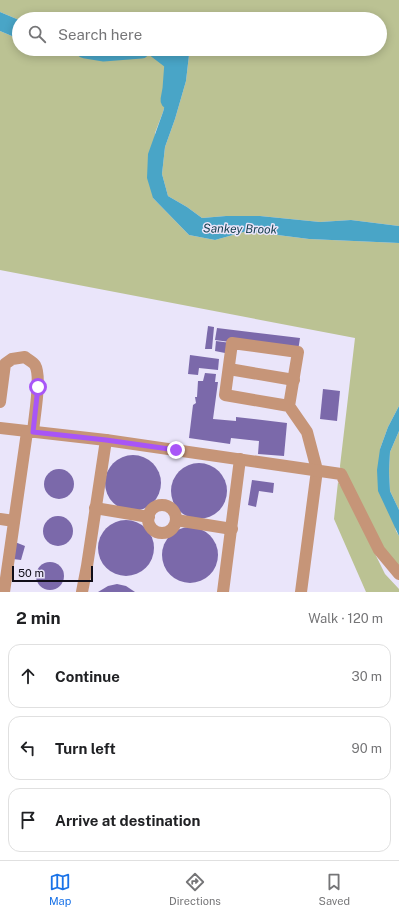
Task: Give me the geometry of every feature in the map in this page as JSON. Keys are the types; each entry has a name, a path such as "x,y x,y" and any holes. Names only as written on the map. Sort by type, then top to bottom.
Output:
{"lane":[{"path":"289,406 298,352 232,343 225,395 289,406 307,432 317,470 301,592"},
{"path":"0,402 5,364 12,359 25,357 34,365 38,387 14,521 4,592"},
{"path":"228,369 294,380"},
{"path":"0,428 106,440 341,474 379,550 399,574"},
{"path":"82,592 106,440"},
{"path":"223,592 240,459"},
{"path":"161,505 166,506 173,511 176,520 173,528 166,533 161,533 157,532 150,526 148,517 153,509 161,505"},
{"path":"95,508 148,517"},
{"path":"0,519 14,521"},
{"path":"176,520 232,529"}],"green space":[{"path":"0,0 399,0 399,226 351,220 320,222 260,216 202,218 168,196 162,174 165,147 186,81 189,56 387,56 387,12 12,12 12,17 0,12"},
{"path":"0,31 12,36 12,56 170,56 174,72 163,112 155,133 153,198 189,235 215,240 247,231 309,239 399,243 399,406 388,427 380,449 396,531 399,536 399,574 341,474 340,466 355,338 0,270"},
{"path":"399,431 399,510 390,491 389,471 390,452"},
{"path":"338,482 344,491 385,574 399,589 399,592 366,592 334,519"}],"water":[{"path":"0,12 12,17 12,36 0,31"},
{"name":"Sankey Brook","path":"170,56 189,56 186,81 165,147 162,174 168,196 202,218 260,216 320,222 351,220 399,226 399,243 309,239 247,231 215,240 189,235 153,198 147,178 148,154 163,112 174,72"},
{"path":"399,406 399,431 390,452 389,471 390,491 399,510 399,536 378,491 377,470 380,449 388,427"}],"building":[{"path":"208,326 214,327 212,349 205,349"},
{"path":"217,328 300,338 298,351 215,340"},
{"path":"216,341 231,343 230,354 215,351"},
{"path":"190,355 219,359 218,370 199,368 198,375 188,374"},
{"path":"205,373 216,374 215,382 218,382 213,419 236,421 236,417 287,423 284,456 258,454 259,441 231,438 230,444 189,438 193,405 196,403 195,397 197,397 198,381 203,381"},
{"path":"323,389 340,391 337,421 320,419"},
{"path":"133,455 144,457 153,463 159,472 161,483 159,494 153,503 144,509 133,511 122,509 113,503 107,494 105,483 107,472 113,463 122,457"},
{"path":"199,463 210,465 219,471 225,480 227,491 225,502 219,511 210,517 199,519 188,517 179,511 173,502 171,491 173,480 179,471 188,465"},
{"path":"59,469 70,473 74,484 70,495 59,499 48,495 44,484 48,473"},
{"path":"252,480 274,483 273,493 259,491 256,507 248,505"},
{"path":"58,516 69,520 73,531 69,542 58,546 47,542 43,531 47,520"},
{"path":"126,520 137,522 146,528 152,537 154,548 152,559 146,568 137,574 126,576 115,574 106,568 100,559 98,548 100,537 106,528 115,522"},
{"path":"190,527 201,529 210,535 216,544 218,555 216,566 210,575 201,581 190,583 179,581 170,575 164,566 162,555 164,544 170,535 179,529"},
{"path":"15,542 25,546 21,560 13,559"},
{"path":"50,562 60,566 64,576 60,586 50,590 40,586 36,576 40,566"},
{"path":"117,584 126,586 135,592 98,592 108,586"}],"waterway":[{"name":"Sankey Brook","path":"166,56 174,62 170,100"}],"route":[{"path":"38,387 33,432 176,450"}]}
